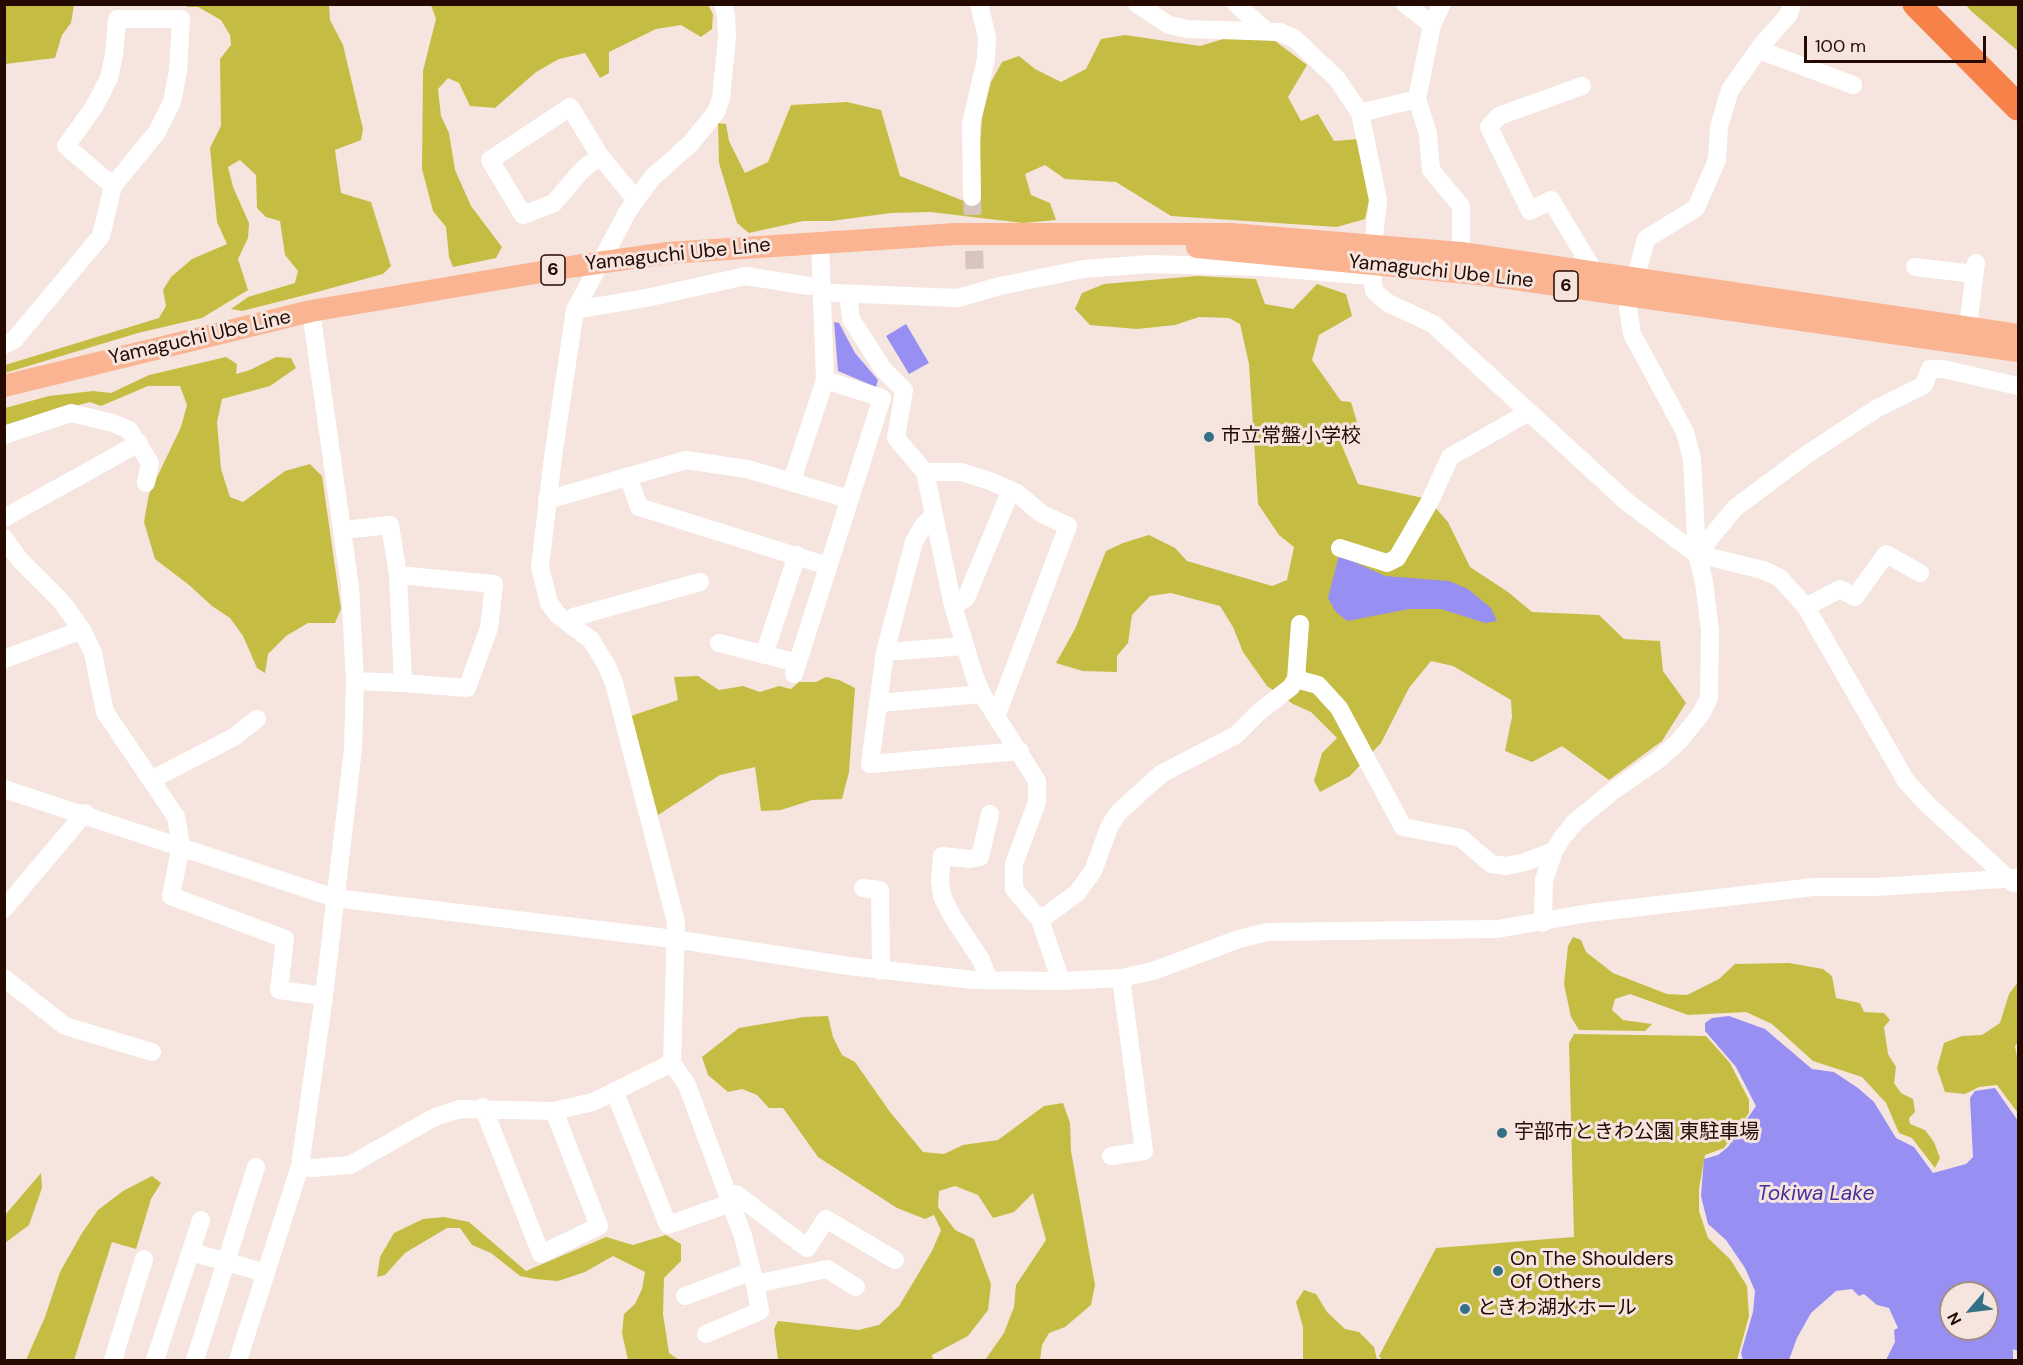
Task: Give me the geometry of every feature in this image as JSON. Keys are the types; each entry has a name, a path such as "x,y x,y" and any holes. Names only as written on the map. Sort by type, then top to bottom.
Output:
{"highway":[{"path":"1917,4 2019,107"},
{"path":"1941,4 2019,81"}],"main road":[{"name":"Yamaguchi Ube Line","path":"4,386 311,311 576,266 668,253 956,234 1112,236 1231,234 1372,262 1487,275 1633,287 2019,334"},
{"name":"Yamaguchi Ube Line","path":"1372,262 1461,254 1595,273 1633,287 2019,351"}],"street":[{"path":"706,1334 760,1311 743,1236 687,1085 672,1063 676,922 608,666 591,640 568,623 549,603 540,567 547,500 579,304 636,200 652,178 707,126 716,112 721,98 727,38 723,4"},
{"path":"972,197 971,124 987,48 980,4"},
{"path":"1137,4 1169,25 1188,29 1280,32 1295,39 1337,78 1360,113 1378,200 1372,262 1374,291 1388,303 1433,324 1627,502 1697,554 1772,574 1786,584 1806,607 1906,781 1926,804 2015,881"},
{"path":"1236,4 1266,31"},
{"path":"1405,4 1432,25"},
{"path":"1442,4 1432,25 1417,99 1428,135 1431,170 1461,206 1461,254"},
{"path":"1543,923 1544,880 1554,851 1575,822 1614,790 1659,759 1679,741 1701,714 1710,698 1710,631 1704,582 1697,554 1689,446 1685,432 1632,334 1628,307 1646,239 1696,208 1717,160 1719,127 1730,90 1759,50 1784,22 1792,4"},
{"path":"4,345 14,340 101,236 112,186 157,132 172,102 178,71 181,19 117,19 114,56 109,78 94,108 66,146 112,186"},
{"path":"1759,50 1853,85"},
{"path":"1582,86 1499,116 1489,127 1530,211 1551,200 1595,273"},
{"path":"1360,113 1417,99"},
{"path":"600,156 582,170 554,203 523,215 490,160 570,107 600,156 636,200"},
{"path":"792,480 825,380 820,242"},
{"path":"1061,981 1040,920 1014,889 1014,864 1037,802 1037,781 997,714 982,694 964,646 953,606 925,472 897,438 904,390 883,369 851,319 841,294 958,298 975,285 1084,269 1150,264 1260,267 1372,262"},
{"path":"1915,267 1975,269 1968,327"},
{"path":"579,304 646,298 746,276 809,286"},
{"path":"238,1360 300,1166 324,996 353,749 356,681 350,587 311,311"},
{"path":"1697,554 1735,508 1806,454 1876,409 1924,385 1930,369 1943,369 2019,386"},
{"path":"719,643 764,655 796,668 882,398 825,380"},
{"path":"1340,548 1387,562 1397,558 1430,501 1449,457 1529,412"},
{"path":"4,435 78,413 129,430 150,462 146,483"},
{"path":"4,518 139,444"},
{"path":"547,500 686,460 747,469 792,480 849,499"},
{"path":"925,472 960,472 1011,490 1042,514 1068,526 997,714"},
{"path":"628,476 639,507 828,566"},
{"path":"953,606 966,598 1011,490"},
{"path":"933,516 923,526 914,542 885,652 880,703 870,764 1020,751"},
{"path":"343,530 390,525 398,575 403,683"},
{"path":"4,538 20,560 61,601 82,630 93,653 105,712 176,817 181,845 171,896 285,939 279,990 324,996"},
{"path":"1806,607 1840,589 1855,597 1886,554 1920,573"},
{"path":"764,655 797,555"},
{"path":"356,681 467,688 489,628 494,584 398,575"},
{"path":"568,623 574,617 700,582"},
{"path":"1040,920 1077,893 1088,878 1100,855 1110,825 1119,812 1161,774 1236,735 1296,679 1300,624"},
{"path":"4,659 82,630"},
{"path":"885,652 964,646"},
{"path":"1296,679 1318,685 1339,708 1403,827 1461,838 1491,864 1515,864 1554,851"},
{"path":"880,703 982,694"},
{"path":"150,780 234,737 257,719"},
{"path":"4,789 86,813 286,884 335,898 674,939 881,971 989,980 1061,981 1121,978 1162,968 1239,939 1267,932 1479,930 1543,923 1589,914 1813,887 1876,887 2015,881"},
{"path":"4,909 86,813"},
{"path":"989,980 981,960 947,906 940,881 942,856 970,859 980,856 990,814"},
{"path":"863,888 880,890 881,971"},
{"path":"4,978 65,1026 152,1052"},
{"path":"1111,1156 1144,1150 1121,978"},
{"path":"300,1166 312,1168 350,1165 435,1117 460,1109 483,1107 554,1110 593,1102 672,1063"},
{"path":"615,1093 668,1226 736,1194 807,1248 826,1219 895,1260"},
{"path":"483,1107 541,1254 599,1226 554,1110"},
{"path":"195,1360 256,1167"},
{"path":"155,1360 201,1220"},
{"path":"191,1252 266,1273"},
{"path":"113,1360 144,1259"},
{"path":"685,1296 753,1278 827,1269 855,1287"}],"shaded area":[{"path":"5,4 74,5 71,23 62,35 55,58 5,64"},
{"path":"185,5 329,5 330,20 343,45 363,129 361,140 335,150 341,193 371,202 391,266 383,274 317,292 242,311 231,309 248,297 295,283 298,271 285,255 280,221 266,217 257,208 256,175 240,160 228,167 233,187 249,223 248,238 238,259 248,290 202,318 138,333 5,373 5,365 159,318 166,306 163,290 171,277 192,259 227,244 217,222 210,148 221,126 220,59 231,45 230,35 221,20 198,7"},
{"path":"431,5 708,5 713,14 712,29 701,37 681,25 656,29 609,52 609,73 600,78 585,53 559,59 536,72 495,108 470,106 459,83 448,78 438,89 441,116 449,133 455,170 471,206 502,247 496,258 453,267 449,257 446,227 433,211 422,169 423,71 436,19"},
{"path":"1966,5 2018,5 2018,51 1971,11"},
{"path":"1125,35 1200,46 1233,36 1275,41 1307,65 1288,97 1301,121 1318,114 1334,141 1359,139 1371,192 1365,219 1337,227 1171,216 1116,182 1065,179 1045,165 1025,174 1031,195 1050,203 1056,220 1023,223 930,212 891,213 831,221 803,221 749,233 737,223 719,163 718,123 726,124 729,141 745,173 768,162 791,105 847,102 881,110 900,176 964,201 979,159 982,118 991,82 1002,62 1019,56 1035,69 1061,82 1086,69 1101,39"},
{"path":"1197,276 1256,279 1265,304 1293,309 1317,284 1346,294 1352,316 1319,335 1312,360 1341,401 1351,402 1357,422 1337,434 1358,484 1428,499 1448,522 1470,567 1508,592 1532,612 1599,615 1624,639 1660,641 1663,671 1686,703 1662,741 1609,780 1562,746 1532,762 1505,751 1512,717 1511,700 1453,666 1431,661 1409,688 1381,743 1350,776 1320,792 1314,781 1322,753 1337,738 1311,712 1293,704 1267,686 1243,652 1233,627 1220,606 1171,593 1150,596 1132,615 1128,643 1117,656 1117,672 1083,671 1056,663 1075,629 1106,551 1123,543 1149,535 1175,548 1187,561 1272,586 1287,580 1294,547 1279,535 1258,504 1249,364 1240,324 1229,318 1199,317 1175,325 1137,329 1090,325 1075,309 1082,293 1104,284"},
{"path":"226,357 237,364 236,374 276,357 291,358 296,368 270,386 222,399 217,422 221,469 230,497 243,502 285,471 310,464 322,476 341,609 335,623 308,623 286,636 268,654 265,673 257,668 243,636 230,618 155,559 144,522 149,494 181,427 187,405 180,386 148,386 101,406 90,402 5,425 5,408 49,396 93,391 111,393 149,375"},
{"path":"698,676 719,690 743,686 760,692 779,686 791,689 799,682 816,682 826,677 839,680 855,688 849,772 842,799 812,800 781,810 761,811 755,767 720,775 658,815 631,716 678,700 674,677"},
{"path":"1573,937 1581,940 1586,952 1613,973 1667,994 1687,995 1719,979 1735,964 1789,963 1823,969 1832,976 1836,998 1860,1003 1864,1012 1884,1013 1890,1020 1884,1027 1888,1054 1896,1067 1894,1083 1901,1093 1913,1099 1915,1112 1909,1118 1910,1124 1925,1130 1934,1142 1940,1158 1935,1168 1912,1138 1899,1133 1886,1103 1862,1077 1813,1061 1772,1024 1746,1012 1688,1015 1630,994 1615,999 1612,1010 1623,1020 1652,1024 1645,1031 1579,1030 1571,1017 1564,984 1568,946"},
{"path":"2018,982 2018,1042 2015,1046 2018,1062 2018,1113 1997,1085 1979,1087 1965,1094 1945,1092 1937,1068 1944,1043 1962,1036 1982,1035 2000,1023 2009,994"},
{"path":"828,1016 833,1037 842,1055 855,1062 890,1112 923,1152 944,1154 963,1145 998,1140 1044,1106 1063,1103 1070,1123 1071,1151 1095,1285 1091,1305 1065,1327 1049,1333 1042,1345 1040,1360 985,1360 1004,1333 1014,1307 1016,1285 1046,1240 1033,1193 1014,1212 993,1218 978,1195 955,1186 939,1191 938,1207 955,1230 974,1239 991,1284 988,1310 968,1336 932,1355 933,1360 778,1360 774,1329 778,1321 858,1330 879,1325 899,1306 932,1251 941,1230 934,1215 925,1219 897,1208 818,1157 783,1108 769,1108 757,1095 742,1089 728,1092 708,1075 702,1057 739,1028 804,1017"},
{"path":"1574,1034 1706,1036 1730,1063 1749,1100 1749,1113 1724,1148 1705,1155 1699,1189 1699,1211 1708,1238 1730,1259 1747,1286 1749,1316 1737,1360 1382,1360 1379,1356 1436,1248 1574,1237 1569,1043"},
{"path":"41,1173 42,1188 29,1225 5,1243 5,1215"},
{"path":"152,1176 161,1183 151,1199 136,1249 112,1242 74,1360 26,1360 45,1317 60,1272 82,1233 98,1210 123,1191"},
{"path":"444,1217 469,1222 526,1271 606,1237 633,1245 666,1235 681,1244 681,1261 664,1278 663,1314 669,1353 679,1360 628,1360 622,1333 624,1314 635,1304 642,1289 645,1272 613,1256 585,1272 558,1281 535,1279 520,1276 491,1253 472,1245 460,1228 447,1228 405,1253 385,1275 377,1277 380,1257 394,1233 423,1219"},
{"path":"1304,1290 1316,1294 1327,1312 1345,1329 1359,1332 1374,1347 1377,1360 1303,1360 1303,1327 1296,1302"}],"water":[{"path":"834,322 839,323 855,353 878,380 876,387 838,371"},
{"path":"906,324 929,363 909,374 886,336"},
{"path":"1339,555 1385,576 1449,581 1468,589 1491,608 1497,621 1485,623 1441,609 1409,609 1347,621 1335,611 1328,598"},
{"name":"Tokiwa Lake","path":"1729,1016 1765,1029 1812,1069 1834,1072 1874,1102 1896,1138 1914,1147 1933,1173 1966,1164 1973,1157 1970,1098 1975,1091 1995,1088 2018,1121 2018,1351 2013,1349 2013,1360 1886,1360 1895,1342 1894,1330 1898,1328 1889,1308 1877,1305 1864,1294 1859,1296 1852,1289 1836,1291 1811,1313 1797,1338 1789,1360 1743,1360 1741,1353 1753,1312 1755,1291 1745,1268 1726,1240 1708,1224 1701,1196 1704,1159 1718,1155 1728,1147 1756,1106 1736,1067 1705,1031 1705,1023 1712,1018"}],"tunnel":[{"path":"972,197 975,276"}],"place":[{"name":"市立常盤小学校","path":"1209,437"},
{"name":"宇部市ときわ公園 東駐車場","path":"1502,1133"},
{"name":"On The Shoulders Of Others","path":"1498,1271"},
{"name":"ときわ湖水ホール","path":"1465,1309"}]}
